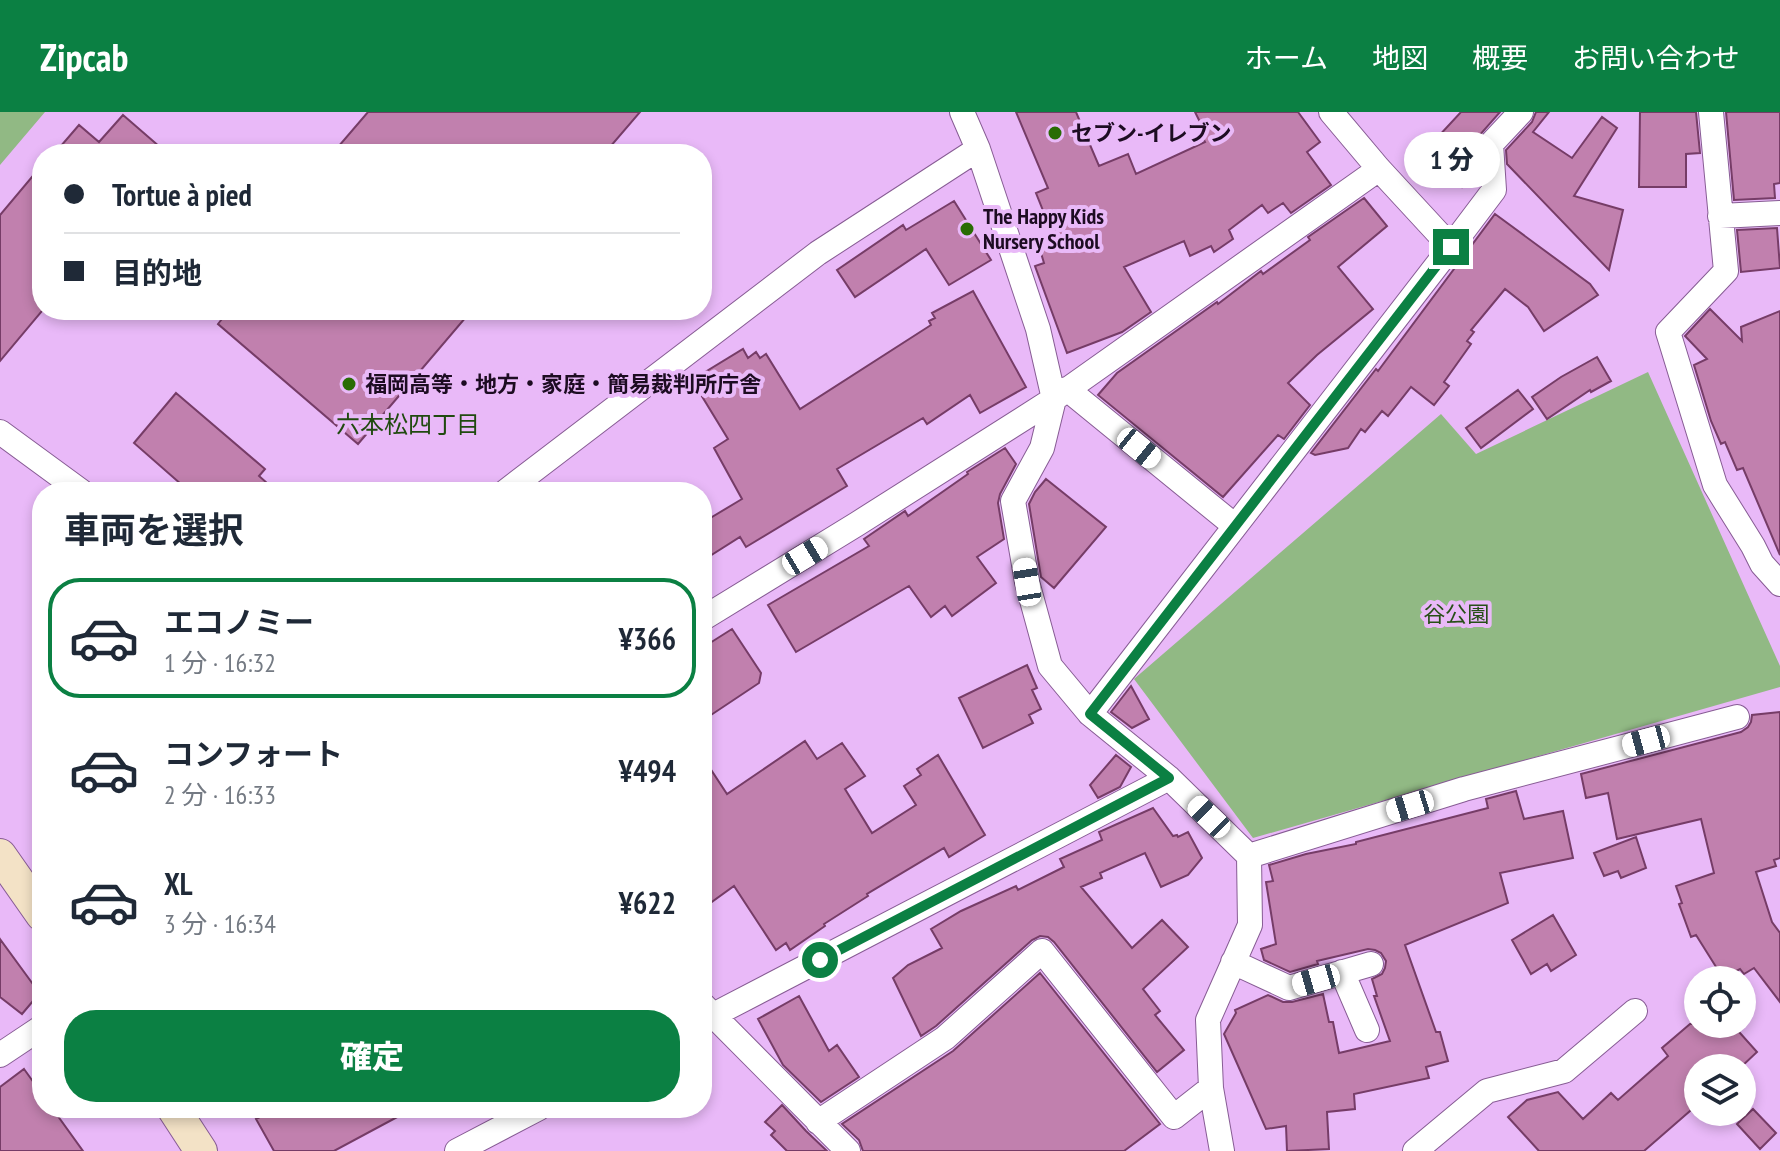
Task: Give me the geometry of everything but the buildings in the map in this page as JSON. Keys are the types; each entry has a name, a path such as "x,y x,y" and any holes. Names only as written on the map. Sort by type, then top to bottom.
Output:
{"street":[{"path":"962,112 978,149 1061,394 1235,526"},
{"path":"1331,112 1451,247"},
{"path":"1090,714 1494,190 1491,144 1521,112"},
{"path":"1711,112 1726,271 1668,332 1715,485 1762,564 1780,584"},
{"path":"518,482 818,253 978,149"},
{"path":"712,613 1061,394 1379,169"},
{"path":"1720,216 1780,213"},
{"path":"1061,394 1042,448 1013,501 1027,582 1050,666 1090,714 1169,778 1249,856 1250,925 1208,1020 1211,1088 1222,1151"},
{"path":"0,432 68,482"},
{"path":"1249,856 1464,789 1737,717"},
{"path":"712,1011 1169,778"},
{"path":"0,855 32,901"},
{"path":"818,1122 945,1038 1042,951 1174,1117 1211,1088"},
{"path":"1233,962 1289,988 1371,964"},
{"path":"1342,972 1367,1030"},
{"path":"1415,1151 1487,1091 1564,1071 1635,1011"},
{"path":"712,1020 848,1151"},
{"path":"0,1055 32,1034"},
{"path":"180,1118 201,1151"},
{"path":"457,1151 520,1118"}],"green space":[{"path":"0,112 45,112 0,165"},
{"name":"谷公園","path":"1648,372 1780,666 1780,687 1253,838 1134,679 1441,414 1476,454"}],"place":[{"name":"セブン-イレブン","path":"1055,133"},
{"name":"The Happy Kids Nursery School","path":"967,229"},
{"name":"福岡高等・地方・家庭・簡易裁判所庁舎","path":"349,384"}],"district":[{"name":"六本松四丁目","path":"408,424"}],"route":[{"path":"820,960 1169,778 1090,714 1451,247"}]}
